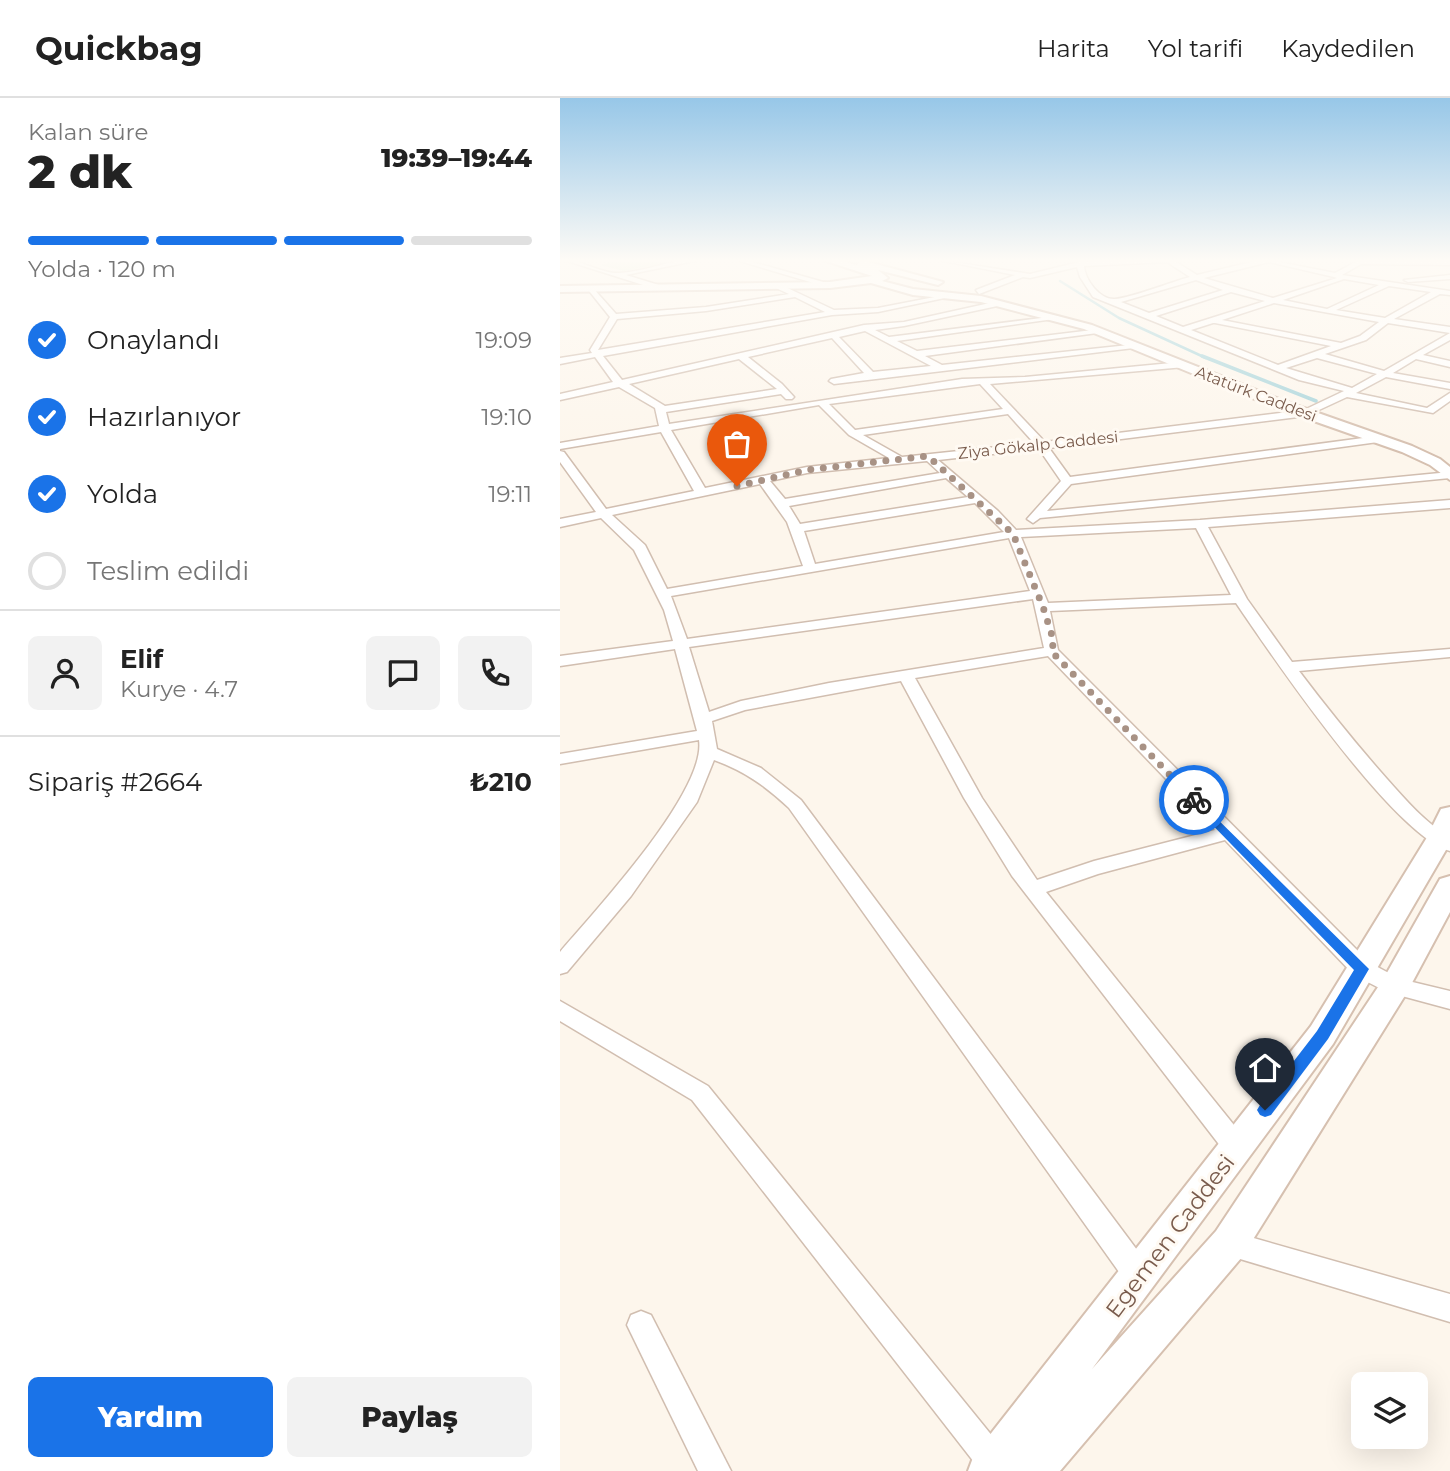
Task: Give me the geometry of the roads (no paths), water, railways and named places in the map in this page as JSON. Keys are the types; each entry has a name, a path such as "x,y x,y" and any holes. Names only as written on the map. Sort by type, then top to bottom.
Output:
{"main road":[{"name":"Atatürk Caddesi","path":"1073,323 1311,412 1446,452"},
{"name":"Atatürk Caddesi","path":"1094,323 1435,462 1450,475"},
{"name":"Egemen Caddesi","path":"993,1468 1322,1035 1446,833"},
{"name":"Egemen Caddesi","path":"1041,1467 1229,1244 1395,986 1450,886"}],"street":[{"path":"610,323 594,350 618,382 660,407 664,427 702,494"},
{"path":"560,361 776,323"},
{"path":"856,323 884,340 917,354 962,382"},
{"path":"560,397 867,328 908,323"},
{"path":"884,340 1017,323"},
{"path":"1166,323 1302,378 1349,393 1429,411 1450,396"},
{"path":"1183,330 1203,323"},
{"path":"1227,323 1342,346"},
{"path":"1279,368 1363,338 1383,323"},
{"path":"1406,323 1450,330"},
{"path":"917,354 1101,332"},
{"path":"834,336 871,375"},
{"path":"1311,412 1448,340"},
{"path":"834,381 1138,347"},
{"path":"1317,355 1386,374 1450,386"},
{"path":"740,356 783,391 794,406"},
{"path":"1414,356 1450,364"},
{"path":"560,446 794,406 962,382 1182,365"},
{"path":"983,382 1042,445 1067,481"},
{"path":"661,410 783,391"},
{"path":"821,402 853,433 898,459"},
{"path":"853,433 1011,411"},
{"name":"Ziya Gökalp Caddesi","path":"560,523 807,470 1311,412"},
{"path":"1013,534 1038,515 1067,481 1378,439"},
{"path":"560,454 565,467 603,513 639,548 671,610 683,642 706,735 691,798 624,891 560,966"},
{"path":"928,456 1013,534 1054,642 1051,651"},
{"path":"783,503 947,475"},
{"path":"1038,515 1450,475"},
{"path":"763,481 783,503 797,528 806,548 810,570"},
{"path":"797,528 975,499"},
{"path":"661,594 1013,534 1200,524 1450,504"},
{"path":"1200,524 1240,599 1288,667 1358,757 1400,804 1446,833"},
{"path":"560,662 683,642 1040,600 1240,599"},
{"path":"560,759 706,735 741,706 905,674 1051,651"},
{"path":"1051,651 1362,969 1395,986 1450,1000"},
{"path":"1288,667 1450,653"},
{"path":"905,674 974,798 1033,889 1237,1148"},
{"path":"706,735 777,786 795,804 1139,1276"},
{"path":"1033,889 1094,868 1229,833"},
{"path":"560,1010 700,1093 993,1468"},
{"path":"1229,1244 1450,1308"},
{"path":"641,1325 715,1471"}],"waterway":[{"path":"1130,323 1206,358"},
{"path":"1202,356 1316,401"}]}
